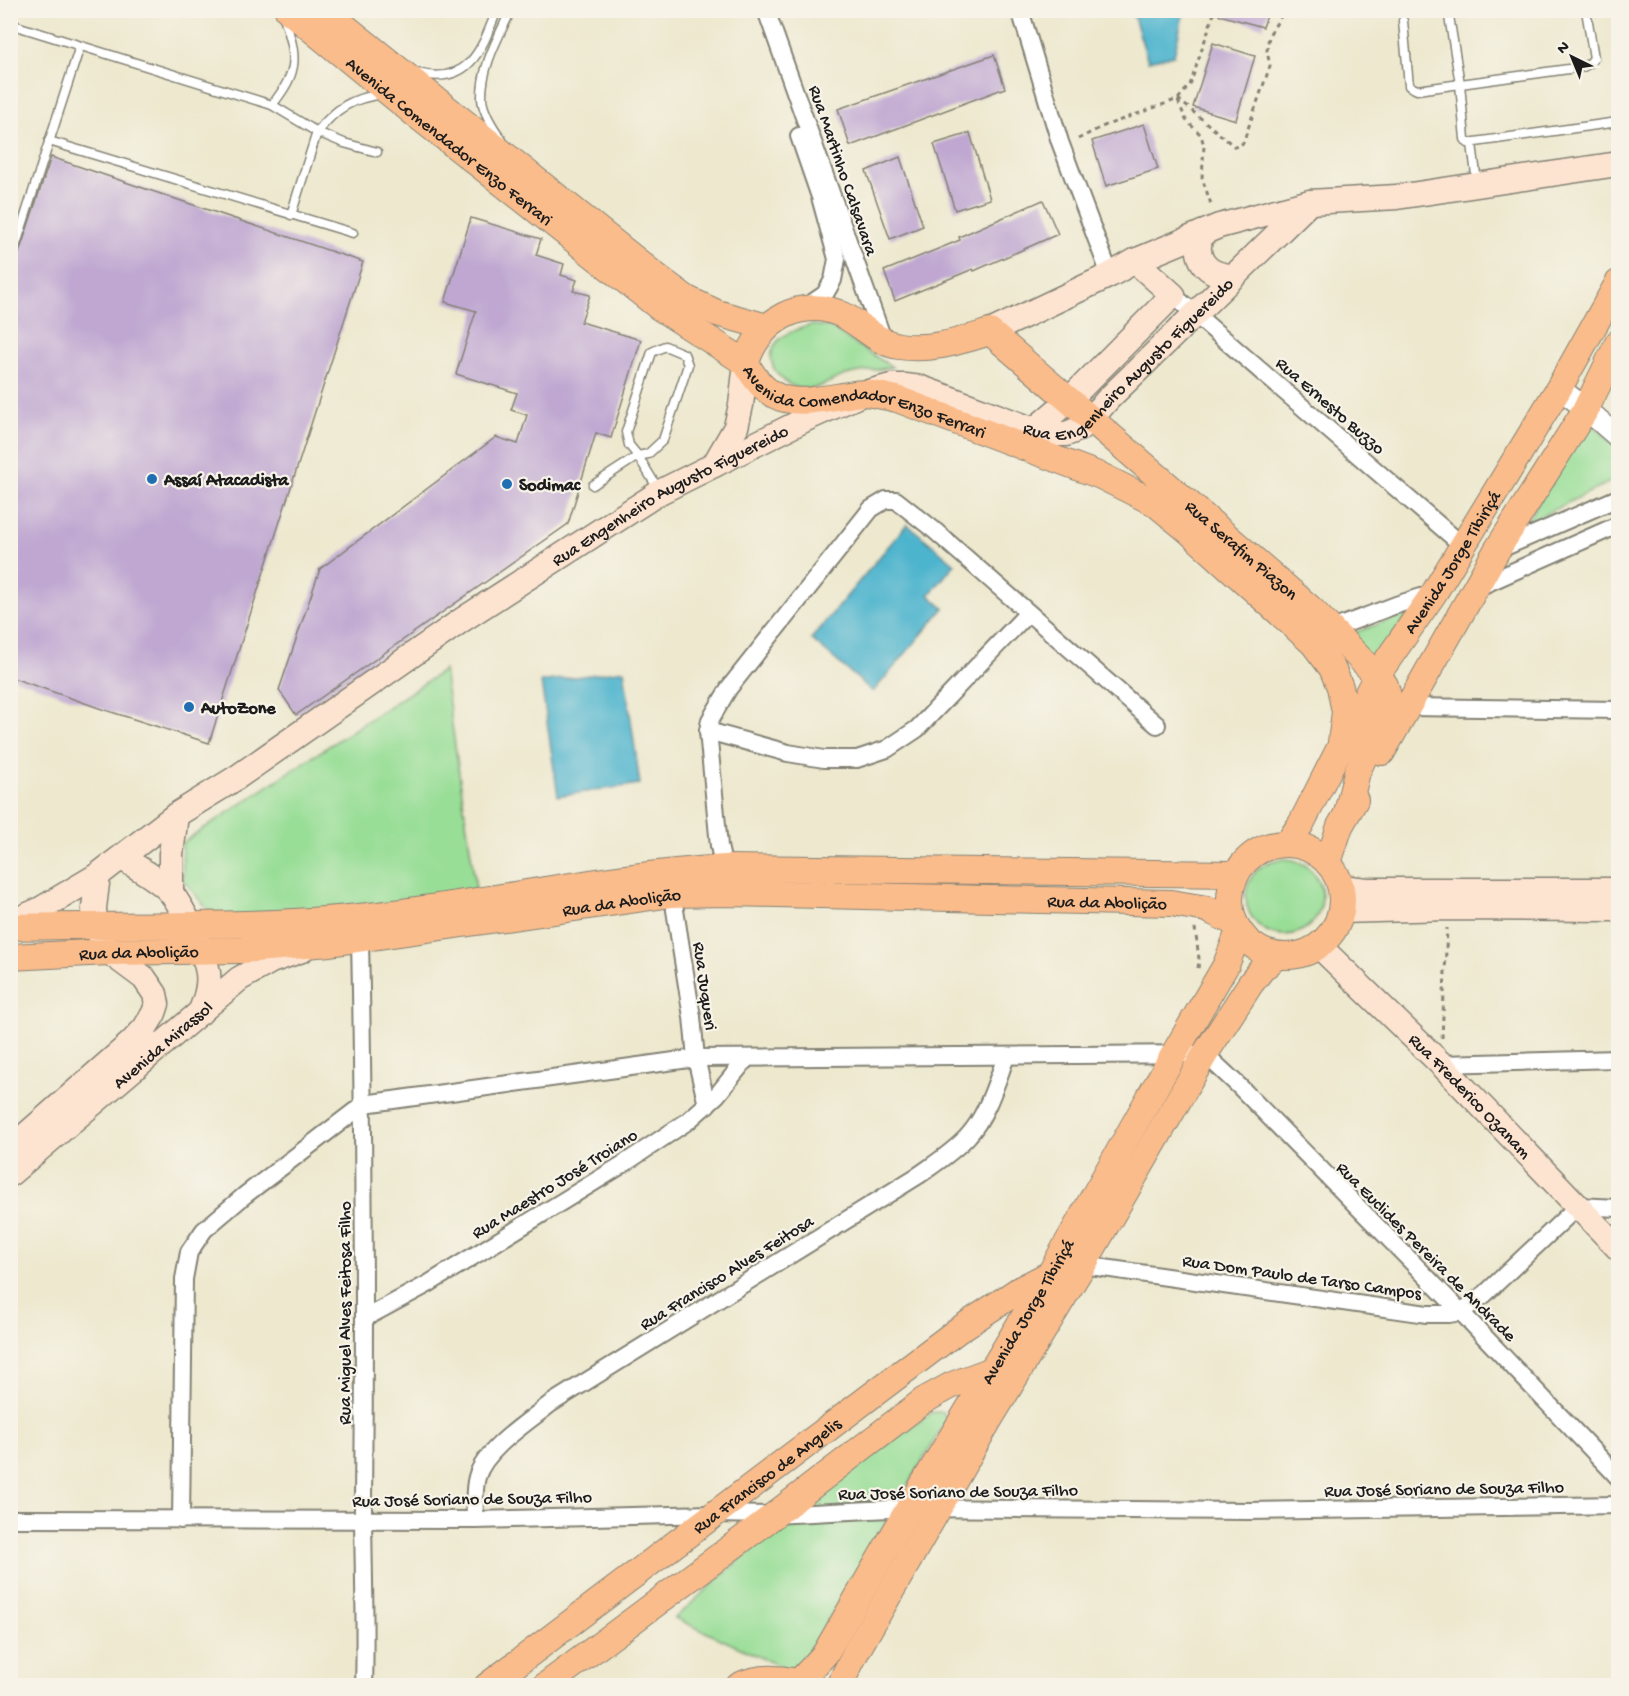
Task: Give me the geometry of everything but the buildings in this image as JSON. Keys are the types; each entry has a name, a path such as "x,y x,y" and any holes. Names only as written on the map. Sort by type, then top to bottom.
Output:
{"main road":[{"name":"Avenida Comendador Enzo Ferrari","path":"288,10 659,307 746,363 764,387 778,398 796,402 864,393 897,399 1101,476 1155,503 1313,643 1332,668 1340,687 1345,712 1340,750"},
{"name":"Avenida Comendador Enzo Ferrari","path":"324,10 687,299 717,313 766,327"},
{"path":"714,465 736,427 750,350 766,327 779,317 802,310 826,309 844,316 885,343 923,348 955,343 990,332 1135,261 1211,230 1310,202 1397,197 1618,164"},
{"name":"Rua Engenheiro Augusto Figuereido","path":"10,925 98,875 176,815 236,778 462,620 660,492 808,418 864,393 891,386 921,388 1034,430 1066,434 1079,429 1310,202"},
{"path":"1229,229 1242,242 1240,269 1214,273 1206,268 1199,252 1211,230 1229,229"},
{"path":"1034,430 1070,399 1173,295 1135,261"},
{"name":"Avenida Jorge Tibiriçá","path":"1288,843 1301,824 1377,675 1434,593 1559,388 1618,283"},
{"name":"Rua Serafim Piazon","path":"990,332 1070,399 1332,629 1385,685 1388,696 1386,709 1357,772 1347,813"},
{"name":"Avenida Jorge Tibiriçá","path":"1328,862 1333,844 1347,813 1497,550 1586,409 1618,343"},
{"path":"171,892 171,854 176,815"},
{"path":"1288,843 1317,852 1328,862 1336,874 1341,899 1334,930 1319,946 1294,956 1277,956 1261,951 1246,941 1236,927 1230,911 1229,894 1236,874 1243,863 1256,852 1272,845 1288,843"},
{"path":"122,858 171,892 190,926 201,950 208,974 207,991 200,1013"},
{"name":"Rua da Abolição","path":"10,925 235,926 369,916 670,883 726,880 1236,874"},
{"path":"95,925 94,908 98,875"},
{"name":"Rua da Abolição","path":"726,880 1172,903 1207,909 1236,927"},
{"name":"Rua da Abolição","path":"10,957 110,952 242,950 360,940 670,883"},
{"path":"1341,899 1367,890 1618,890"},
{"path":"1341,899 1448,908 1618,909"},
{"name":"Avenida Mirassol","path":"10,1149 132,1042 145,1028 154,1013 157,1004 155,994 144,978 110,952 95,925"},
{"name":"Avenida Jorge Tibiriçá","path":"839,1686 855,1652 938,1508 1050,1274 1226,965 1236,927"},
{"name":"Avenida Mirassol","path":"10,1174 239,979 271,961 330,943"},
{"name":"Rua Frederico Ozanam","path":"1319,946 1441,1064 1618,1248"},
{"path":"10,951 59,949 73,954"},
{"name":"Avenida Jorge Tibiriçá","path":"739,1686 767,1678 803,1684 825,1653 963,1418 1003,1374 1083,1265 1205,1054 1251,983 1277,956"},
{"name":"Rua Francisco de Angelis","path":"487,1686 957,1331 1019,1290 1050,1274"},
{"name":"Rua Francisco de Angelis","path":"545,1686 922,1401 952,1385 1003,1374"},
{"path":"922,1401 938,1401 963,1418"},
{"path":"619,1586 633,1610 632,1622"}],"street":[{"name":"Rua Martinho Calsavara","path":"756,10 820,197 837,259 833,280 825,294 802,310"},
{"name":"Rua Martinho Calsavara","path":"766,10 885,343"},
{"path":"1020,10 1060,142 1110,275"},
{"name":"Rua Ernesto Buzzo","path":"1173,295 1462,545"},
{"path":"1559,388 1618,437"},
{"path":"1497,550 1618,498"},
{"path":"726,880 720,846 708,731 710,720 729,688 871,509 886,500 896,500 903,505 1157,725"},
{"path":"1475,589 1618,525"},
{"path":"1332,629 1396,604 1434,593"},
{"path":"708,731 788,753 824,759 857,759 886,749 917,729 1028,613"},
{"path":"1409,707 1618,710"},
{"name":"Rua Juqueri","path":"670,883 692,1017 696,1058 707,1105"},
{"name":"Rua Miguel Alves Feitosa Filho","path":"360,940 364,1104 363,1519 366,1619 364,1686"},
{"path":"181,1520 183,1279 189,1252 204,1230 245,1195 364,1104 696,1058 1205,1054"},
{"name":"Rua Euclides Pereira de Andrade","path":"1205,1054 1461,1312 1618,1477"},
{"name":"Rua Francisco Alves Feitosa","path":"475,1520 474,1488 478,1475 485,1461 517,1430 550,1404 919,1175 949,1154 969,1136 984,1113 1006,1057"},
{"name":"Rua Maestro José Troiano","path":"365,1318 428,1284 625,1163 688,1121 707,1105 747,1058"},
{"path":"1441,1064 1618,1059"},
{"path":"1461,1312 1485,1294 1578,1206 1618,1208"},
{"name":"Rua Dom Paulo de Tarso Campos","path":"1083,1265 1427,1314 1461,1312"},
{"name":"Rua José Soriano de Souza Filho","path":"10,1519 475,1520 712,1514 773,1515 909,1508 1248,1511 1618,1505"}],"lane":[{"path":"272,105 282,93 291,74 295,58 282,10"},
{"path":"362,40 379,48 414,72 441,76 472,63 483,45 497,10"},
{"path":"511,10 486,66 482,100 494,129 505,144 560,198"},
{"path":"1448,10 1460,84 1465,139 1472,144 1618,122"},
{"path":"1403,21 1409,86 1417,90 1583,67 1594,58 1586,10"},
{"path":"10,24 272,105 317,132 377,152"},
{"path":"10,263 80,45"},
{"path":"291,214 317,132 344,105 364,96 389,93"},
{"path":"49,141 352,233"},
{"path":"1472,144 1478,186"},
{"path":"593,485 638,456 648,454 663,440 688,365 684,354 665,346 652,352 626,432 629,445 638,456 660,492"}],"path":[{"path":"1078,139 1104,126 1178,99 1190,85 1215,10"},
{"path":"1178,99 1235,147 1240,147 1270,66 1267,51 1269,35 1285,10"},
{"path":"1178,99 1186,120 1201,135 1204,146 1202,178 1211,230"},
{"path":"1192,906 1199,959 1198,969"},
{"path":"1441,1064 1448,908"}],"green space":[{"path":"812,325 829,327 892,367 857,372 811,389 798,388 790,384 782,379 773,365 771,357 773,349 785,335"},
{"path":"1590,420 1618,450 1618,478 1525,524"},
{"path":"1409,613 1372,665 1342,637"},
{"path":"444,670 477,896 235,922 208,910 183,880 182,843"},
{"path":"1277,859 1291,859 1305,865 1316,876 1322,890 1319,912 1311,924 1291,935 1277,935 1263,929 1252,918 1246,904 1246,890 1252,876 1263,865"},
{"path":"933,1412 943,1412 946,1421 805,1658 788,1670 675,1618 784,1520"}],"water":[{"path":"1132,11 1184,11 1174,55 1148,61"},
{"path":"907,524 955,564 929,595 944,608 873,692 811,639"},
{"path":"624,670 640,784 558,796 541,682"}],"place":[{"name":"Assaí Atacadista","path":"152,479"},
{"name":"Sodimac","path":"507,484"},
{"name":"AutoZone","path":"189,707"}]}
